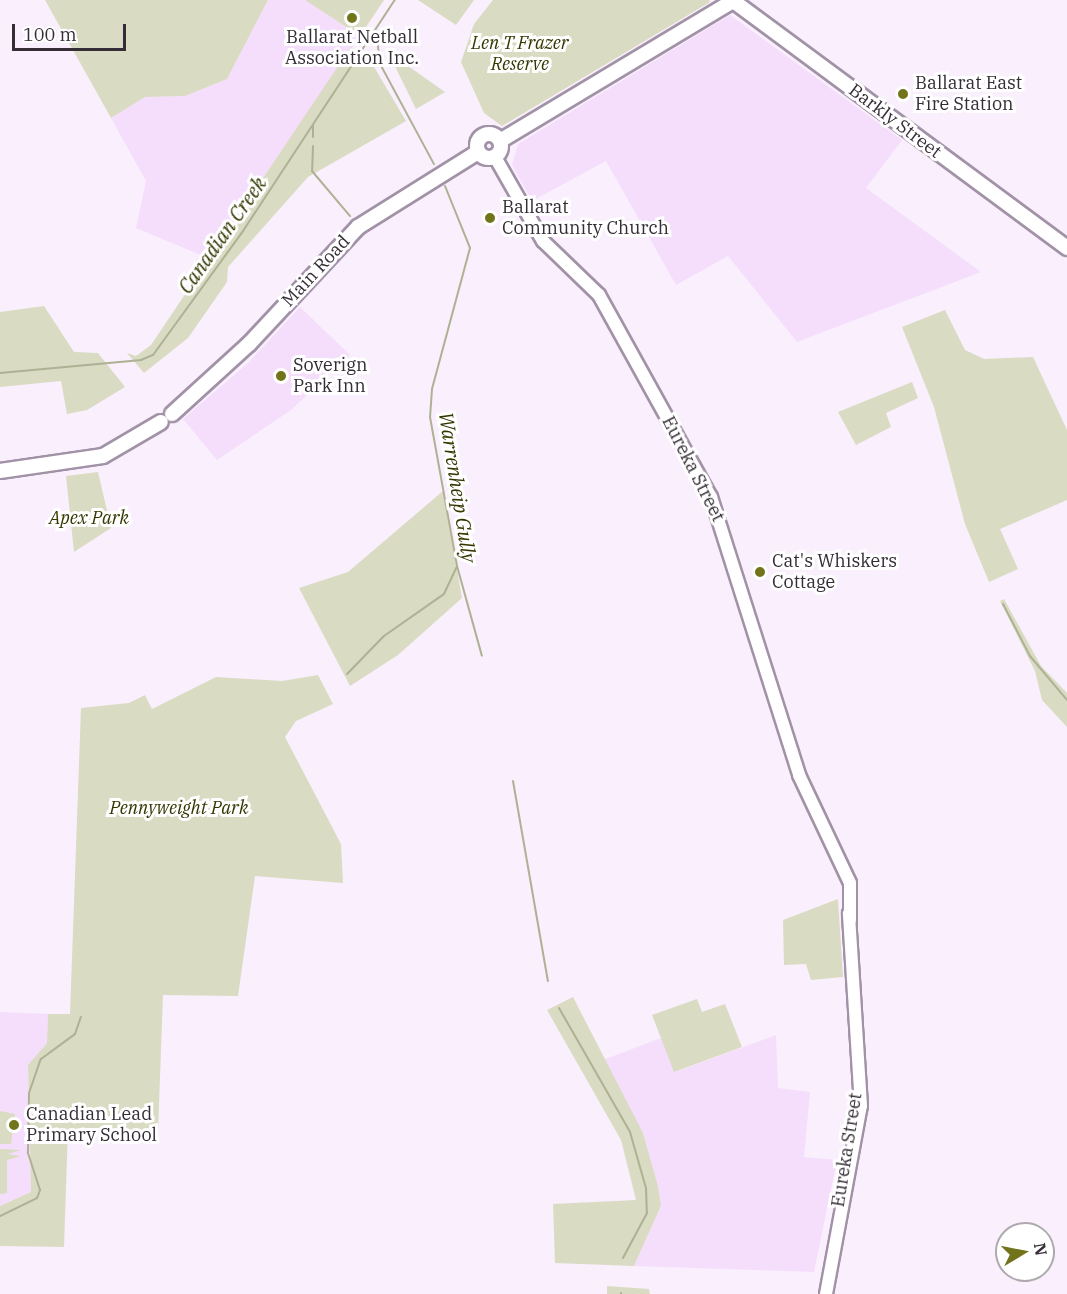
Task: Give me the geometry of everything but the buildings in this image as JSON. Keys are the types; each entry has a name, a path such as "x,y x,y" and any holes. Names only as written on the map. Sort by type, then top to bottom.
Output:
{"main road":[{"path":"478,152 495,157 500,141 733,0"},
{"name":"Barkly Street","path":"733,0 1062,246"},
{"name":"Main Road","path":"0,471 103,456 166,418 249,344 358,227 478,152 484,135 500,141"}],"street":[{"name":"Eureka Street","path":"495,157 543,241 599,295 711,497 799,775 834,852 849,920 859,1072 855,1138 836,1227 826,1294"}],"shaded area":[{"path":"268,0 305,0 360,36 208,258 136,228 146,181 111,118 145,97 185,96 227,79"},
{"path":"730,15 902,140 866,188 981,272 797,342 728,256 676,285 606,161 532,201 512,165 518,144"},
{"name":"Soverign Park Inn","path":"300,307 350,355 291,410 217,460 183,419 248,363"},
{"name":"Canadian Lead Primary School","path":"0,1012 48,1014 47,1043 28,1065 31,1192 0,1206"},
{"path":"776,1035 778,1088 810,1092 804,1157 837,1160 814,1272 634,1266 661,1207 658,1186 643,1133 603,1060 661,1038 675,1072"}],"green space":[{"path":"45,0 268,0 227,79 185,96 145,97 111,118"},
{"name":"Ballarat Netball Association Inc.","path":"305,0 384,0 360,36"},
{"name":"Ballarat Netball Association Inc.","path":"418,0 474,0 456,25"},
{"name":"Len T Frazer Reserve","path":"493,0 709,0 710,2 502,126 484,113 461,62 474,24"},
{"path":"351,47 367,55 406,121 308,177 228,267 227,282 188,338 144,373 127,353 136,356 151,345"},
{"path":"388,52 445,92 416,109"},
{"path":"44,306 74,352 98,353 125,387 87,410 67,414 61,381 0,387 0,312"},
{"path":"945,310 965,350 984,359 1033,357 1067,430 1067,500 1000,529 1018,569 989,582 965,524 934,407 902,327"},
{"path":"912,382 918,398 886,413 891,427 856,445 838,412"},
{"name":"Apex Park","path":"98,472 111,528 74,552 66,476"},
{"path":"443,491 462,598 398,655 350,686 299,588 348,572"},
{"path":"1004,599 1041,666 1067,693 1067,727 1042,700 1035,671 1000,601"},
{"name":"Pennyweight Park","path":"318,675 333,704 296,721 285,737 341,844 343,883 255,876 238,996 163,995 158,1132 68,1129 64,1247 0,1246 0,1206 31,1192 28,1065 47,1043 48,1014 70,1014 81,708 129,703 145,695 152,709 216,677 282,681"},
{"path":"838,899 843,977 811,980 806,964 784,965 783,920"},
{"path":"573,997 643,1133 658,1186 661,1206 634,1266 555,1263 553,1204 636,1200 621,1140 547,1010"},
{"path":"697,999 702,1012 725,1004 742,1047 674,1072 652,1015"},
{"path":"0,1111 15,1114 11,1144 0,1144"},
{"path":"0,1149 21,1150 7,1154 21,1156 7,1160 7,1193 0,1194"},
{"path":"607,1286 649,1289 650,1294 607,1294"}],"waterway":[{"name":"Canadian Creek","path":"0,373 141,360 153,355 241,234 395,0"},
{"name":"Warrenheip Gully","path":"377,31 379,62 434,164"},
{"path":"313,125 313,137"},
{"path":"313,146 312,171 350,216"},
{"name":"Warrenheip Gully","path":"445,186 470,248 432,389 430,417 457,566 482,656"},
{"path":"347,674 384,636 444,594 456,568"},
{"path":"1003,604 1030,656 1067,700"},
{"name":"Warrenheip Gully","path":"513,781 548,981"},
{"name":"Warrenheip Gully","path":"559,1008 630,1132 646,1188 647,1213 623,1258"},
{"path":"0,1216 37,1198 40,1190 28,1152 29,1093 41,1059 75,1034 81,1017"}],"place":[{"name":"Ballarat Netball Association Inc.","path":"352,18"},
{"name":"Ballarat East Fire Station","path":"903,94"},
{"name":"Ballarat Community Church","path":"490,218"},
{"name":"Soverign Park Inn","path":"281,376"},
{"name":"Cat's Whiskers Cottage","path":"760,572"},
{"name":"Canadian Lead Primary School","path":"14,1125"}]}
